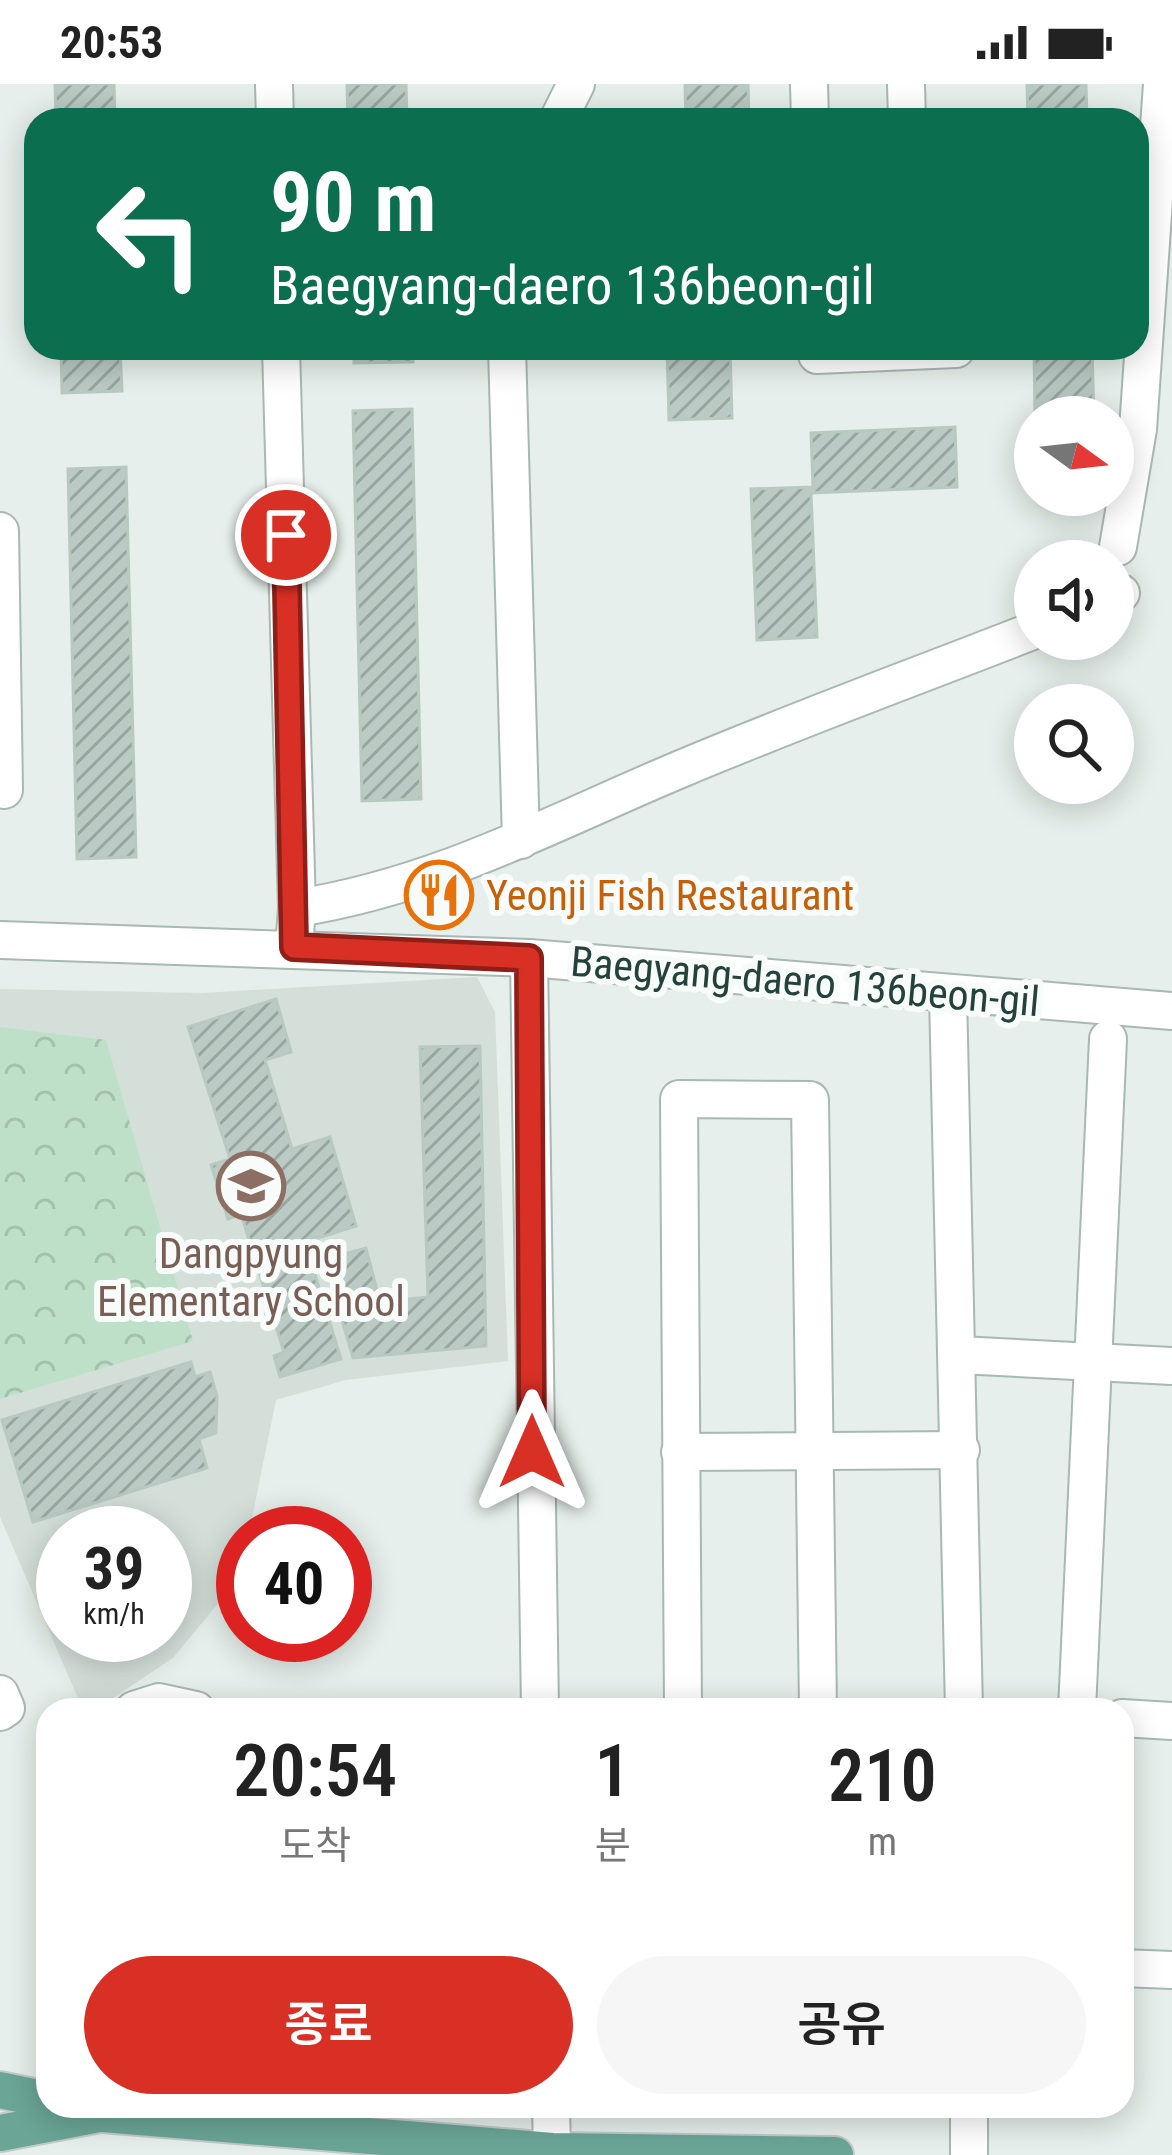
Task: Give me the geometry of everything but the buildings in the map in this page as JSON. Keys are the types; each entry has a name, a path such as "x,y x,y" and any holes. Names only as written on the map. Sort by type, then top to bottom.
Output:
{"main road":[{"path":"0,2090 36,2098"},
{"path":"0,2133 55,2118"},
{"path":"199,2118 553,2151 835,2155"}],"street":[{"path":"1149,271 1162,84"},
{"path":"281,360 297,908 294,947"},
{"path":"507,360 521,839"},
{"path":"1119,540 1138,429 1143,360"},
{"path":"0,531 4,790"},
{"path":"297,908 375,896 1014,638"},
{"name":"Baegyang-daero 136beon-gil","path":"0,940 529,958 1172,1011"},
{"path":"529,958 540,1698"},
{"path":"948,994 960,1354 964,1698"},
{"path":"1078,1698 1108,1039"},
{"path":"682,1698 679,1099 810,1100 818,1698"},
{"path":"960,1354 1172,1366"},
{"path":"680,1452 961,1450"},
{"path":"0,1694 6,1708 0,1712"},
{"path":"1134,1719 1172,1721"},
{"path":"1134,1968 1172,1970"},
{"path":"552,2118 553,2151"},
{"path":"968,2118 969,2155"}],"shaded area":[{"name":"Dangpyung Elementary School","path":"477,977 495,1012 508,1361 346,1380 276,1400 254,1506 216,1506 216,1606 192,1635 192,1506 36,1506 36,1601 0,1517 0,989 202,993"},
{"name":"Dangpyung Elementary School","path":"62,1662 167,1662 113,1698 78,1698"}],"green space":[{"path":"0,1027 106,1040 193,1341 0,1399"}],"place":[{"name":"Yeonji Fish Restaurant","path":"439,895"},
{"name":"Dangpyung Elementary School","path":"251,1186"}],"route":[{"path":"286,535 297,908 294,947 529,958 532,1452"}]}
